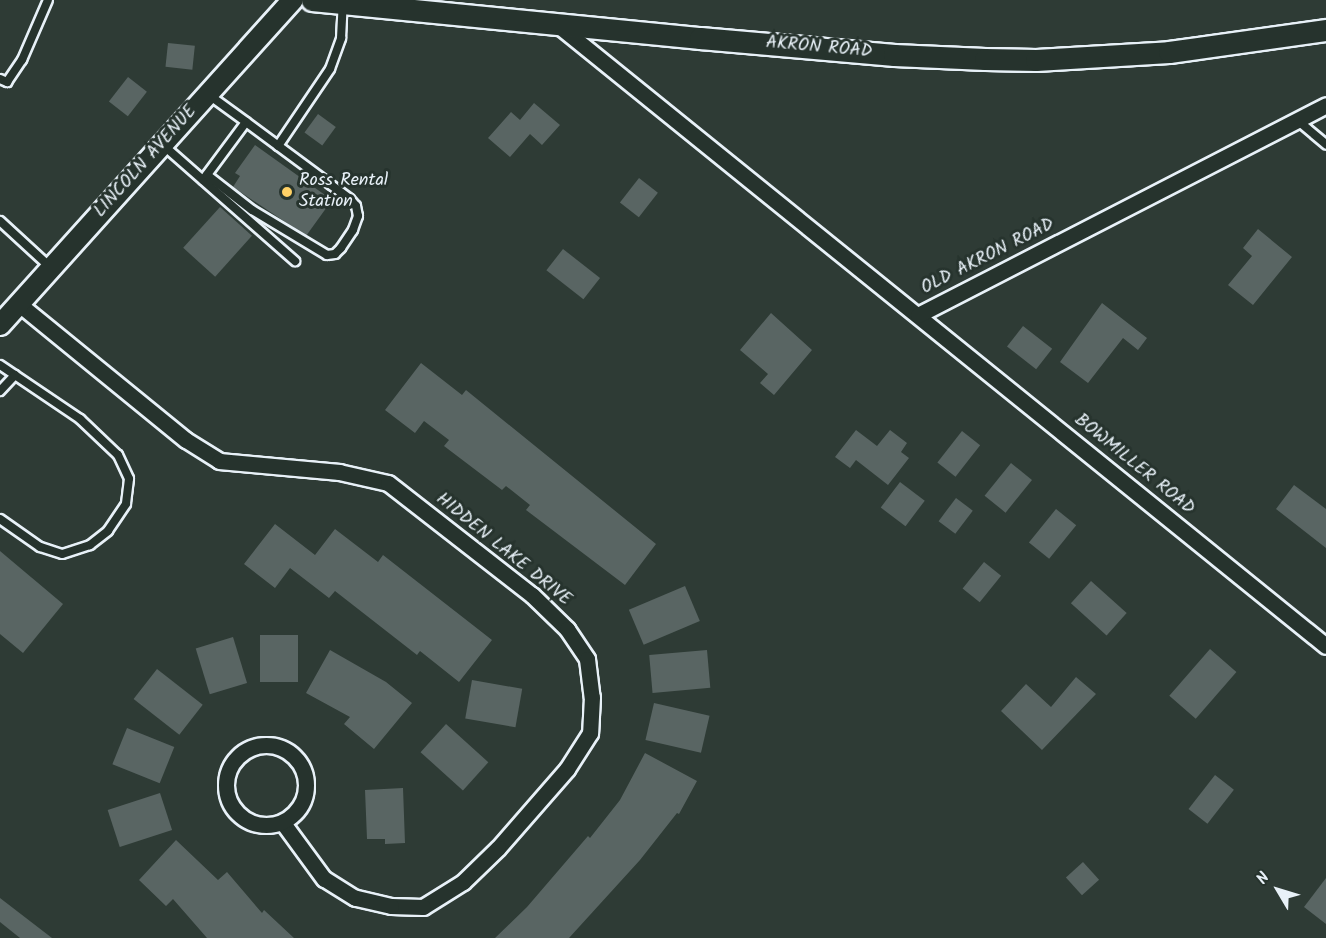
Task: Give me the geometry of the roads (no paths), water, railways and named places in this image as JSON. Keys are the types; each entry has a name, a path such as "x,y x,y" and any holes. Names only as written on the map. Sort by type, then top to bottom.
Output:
{"main road":[{"name":"AKRON ROAD","path":"312,0 559,26 894,55 1036,60 1169,52 1326,30"}],"street":[{"name":"LINCOLN AVENUE","path":"0,325 293,0"},
{"name":"OLD AKRON ROAD","path":"559,26 918,315 1326,105"},
{"name":"HIDDEN LAKE DRIVE","path":"19,303 186,440 219,461 339,472 388,483 532,595 567,628 586,659 592,696 590,733 567,769 498,848 463,882 423,907 391,906 355,898 324,879 283,823"},
{"name":"BOWMILLER ROAD","path":"918,315 1326,646"},
{"path":"268,745 282,748 302,765 306,778 306,792 302,804 294,815 283,823 270,826 256,825 235,811 228,800 226,787 228,774 238,757 255,747 268,745"}],"lane":[{"path":"0,79 7,82 22,60 48,0"},
{"path":"278,146 330,69 341,38 343,2"},
{"path":"162,144 205,177 295,238 327,255 335,254 353,230 358,216 356,206 207,94"},
{"path":"1297,120 1326,144"},
{"path":"205,177 246,122"},
{"path":"205,177 295,261"},
{"path":"0,221 51,268"},
{"path":"0,365 80,418 118,455 129,479 126,504 108,531 90,545 62,554 40,547 0,519"},
{"path":"0,392 15,375"}],"place":[{"name":"Ross Rental Station","path":"287,192"}]}
